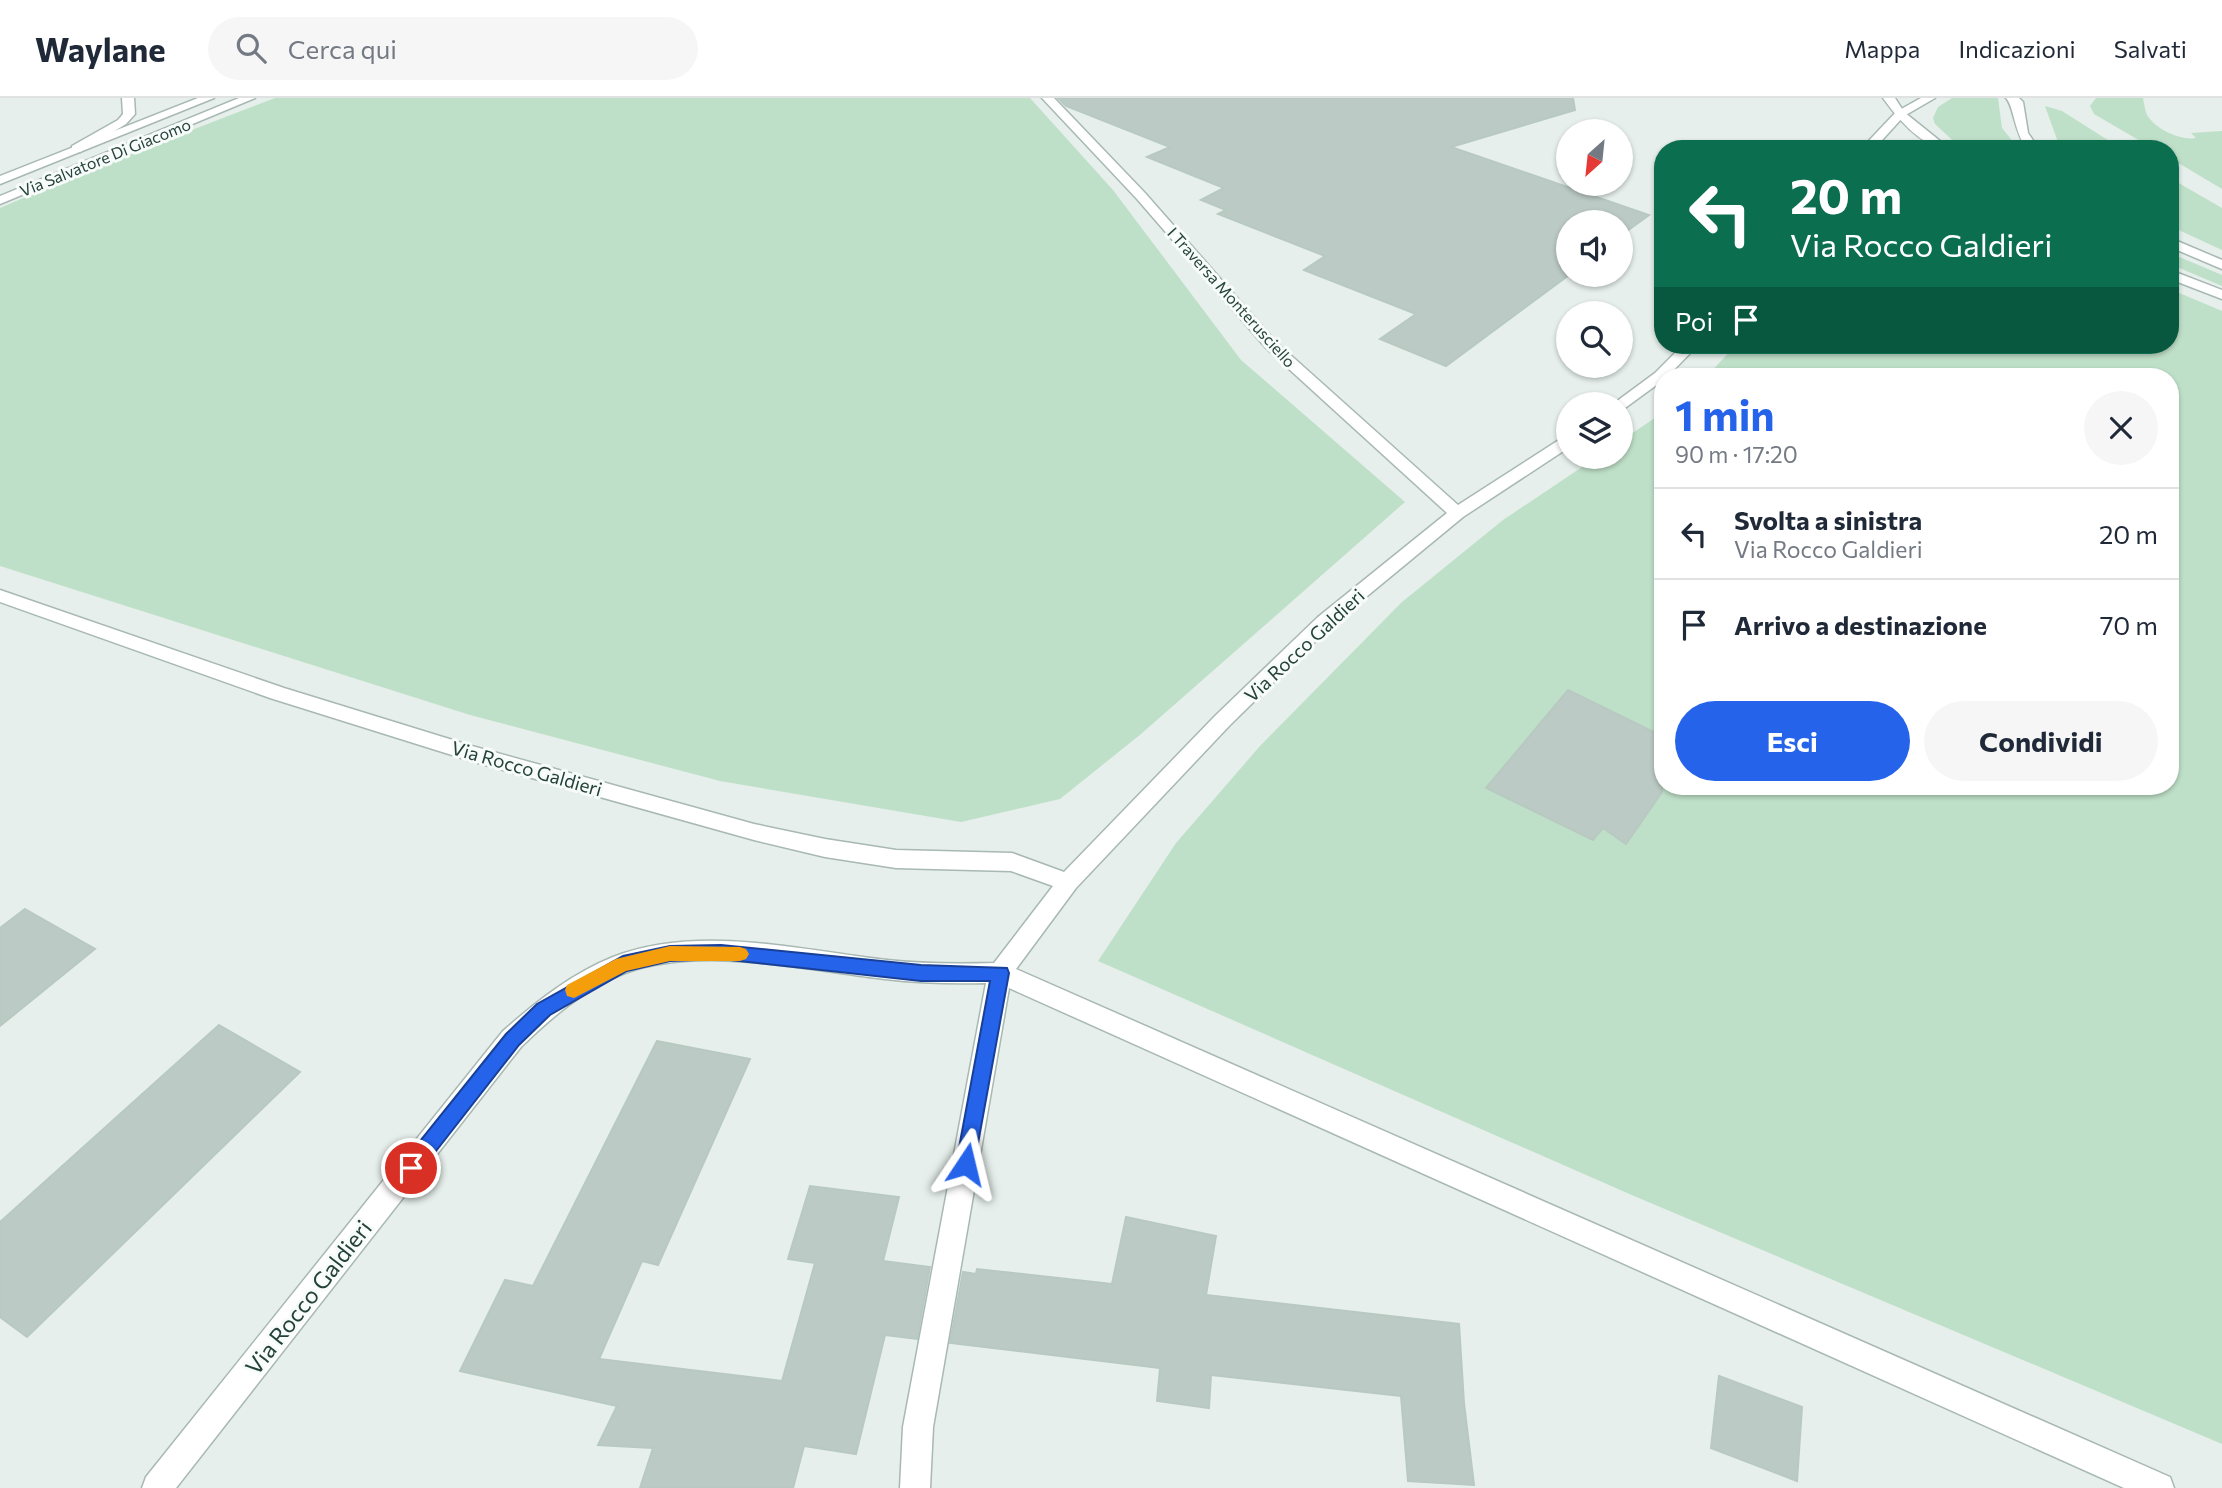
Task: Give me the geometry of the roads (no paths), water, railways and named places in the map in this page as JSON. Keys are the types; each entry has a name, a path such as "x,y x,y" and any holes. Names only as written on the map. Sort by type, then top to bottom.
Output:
{"street":[{"path":"76,149 122,122 129,114 128,98"},
{"name":"Via Salvatore Di Giacomo","path":"0,180 208,98"},
{"name":"Via Salvatore Di Giacomo","path":"0,200 249,98"},
{"name":"I Traversa Monterusciello","path":"1048,98 1141,196 1271,345 1457,513"},
{"path":"1889,98 1900,114 1933,140"},
{"path":"1875,140 1900,114 1929,98"},
{"path":"2015,99 2017,119 2025,140"},
{"path":"2179,246 2222,265"},
{"path":"2179,278 2222,295"},
{"path":"1668,368 1682,354"},
{"path":"1633,396 1654,380"},
{"name":"Via Rocco Galdieri","path":"158,1488 512,1039 544,1009 623,964 670,954 708,952 921,973 1000,973 1068,881 1223,720 1316,630 1457,513 1556,449"},
{"name":"Via Rocco Galdieri","path":"0,596 276,693 471,752 754,832 825,848 896,859 1012,862 1068,881"},
{"path":"915,1488 918,1427 1000,973 2159,1488"}]}
